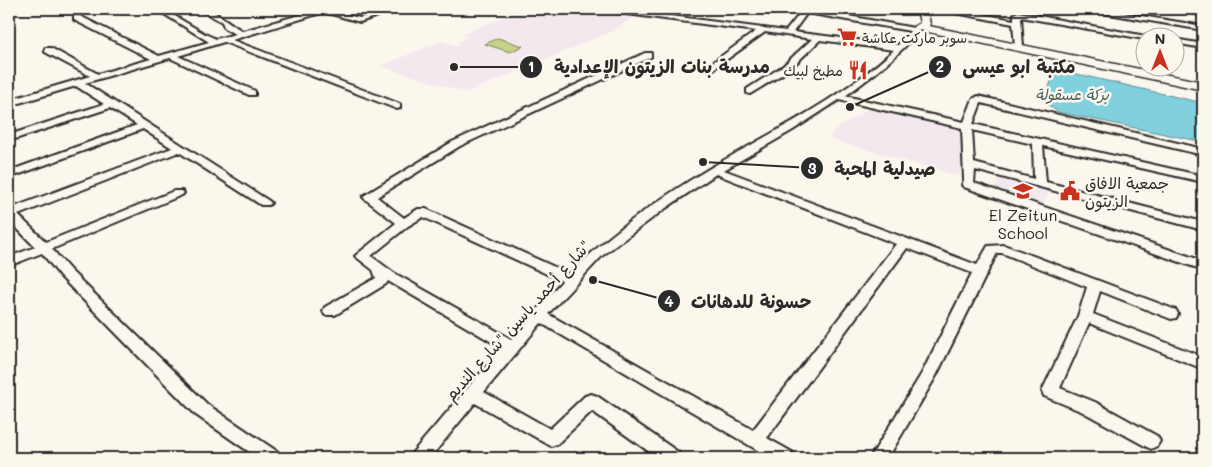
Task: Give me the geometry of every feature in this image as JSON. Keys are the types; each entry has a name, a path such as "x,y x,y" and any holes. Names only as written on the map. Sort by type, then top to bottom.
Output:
{"main road":[{"path":"916,28 918,9"},
{"path":"916,28 925,24 922,9"},
{"path":"916,28 1019,47 1203,86"}],"street":[{"path":"160,9 202,36 397,106"},
{"path":"202,9 225,20 228,27 243,34"},
{"path":"9,103 323,9 360,20 395,9"},
{"path":"604,9 900,48"},
{"path":"796,9 916,28"},
{"path":"945,9 1016,23"},
{"path":"1178,9 1203,13"},
{"path":"788,33 807,10"},
{"path":"1092,27 1099,10 1203,28"},
{"path":"1019,47 1016,23 1018,11 1134,35"},
{"path":"77,18 158,59"},
{"name":"شارع أحمد ياسين \"شارع النديم\"","path":"419,458 539,315 598,252 662,205 715,170 790,128 838,97 900,48 916,28"},
{"path":"712,67 763,30"},
{"path":"750,91 786,68 818,37"},
{"path":"1184,43 1203,46"},
{"path":"48,50 97,77"},
{"path":"170,55 252,93"},
{"path":"404,223 369,197 456,144 648,55"},
{"path":"78,83 265,203"},
{"path":"838,97 1203,179"},
{"path":"1203,152 978,100 967,126 970,180 968,186 1203,266"},
{"path":"9,138 113,104"},
{"path":"9,175 146,125"},
{"path":"1038,142 1040,183"},
{"path":"181,148 9,214 202,410 272,458"},
{"path":"969,165 1203,226"},
{"path":"715,170 980,271"},
{"path":"9,262 178,193"},
{"path":"513,347 389,276 362,256 404,223 422,212 571,280"},
{"path":"754,440 904,243"},
{"path":"879,458 928,376 980,271 993,249 1004,249 1171,314"},
{"path":"330,311 381,281 383,278 380,268"},
{"path":"1095,284 1085,316 1050,391 1089,407 1150,441"},
{"path":"539,315 786,458"},
{"path":"1085,316 1203,363"},
{"path":"472,393 551,439 592,401 672,458"}],"shaded area":[{"path":"524,9 592,9 638,15 613,31 466,93 380,66 442,41 457,46 460,44 456,43 467,37 461,34"},
{"path":"871,107 963,128 962,170 958,176 830,139 832,132"},
{"name":"El Zeitun School","path":"999,176 1050,190 1043,206 995,190"}],"green space":[{"path":"498,38 523,46 510,52 485,44"}],"water":[{"name":"بركة عسقولة","path":"1055,69 1203,103 1203,142 1058,112 1044,102"}],"place":[{"name":"سوبر ماركت عكاشة","path":"847,37"},
{"name":"مدرسة بنات الزيتون الإعدادية","path":"454,67"},
{"name":"مطبخ لبيك","path":"858,70"},
{"name":"مكتبة ابو عيسى","path":"850,107"},
{"name":"صيدلية المحبة","path":"703,162"},
{"name":"El Zeitun School","path":"1023,191"},
{"name":"جمعية الافاق الزيتون","path":"1070,191"},
{"name":"حسونة للدهانات","path":"593,280"}]}
